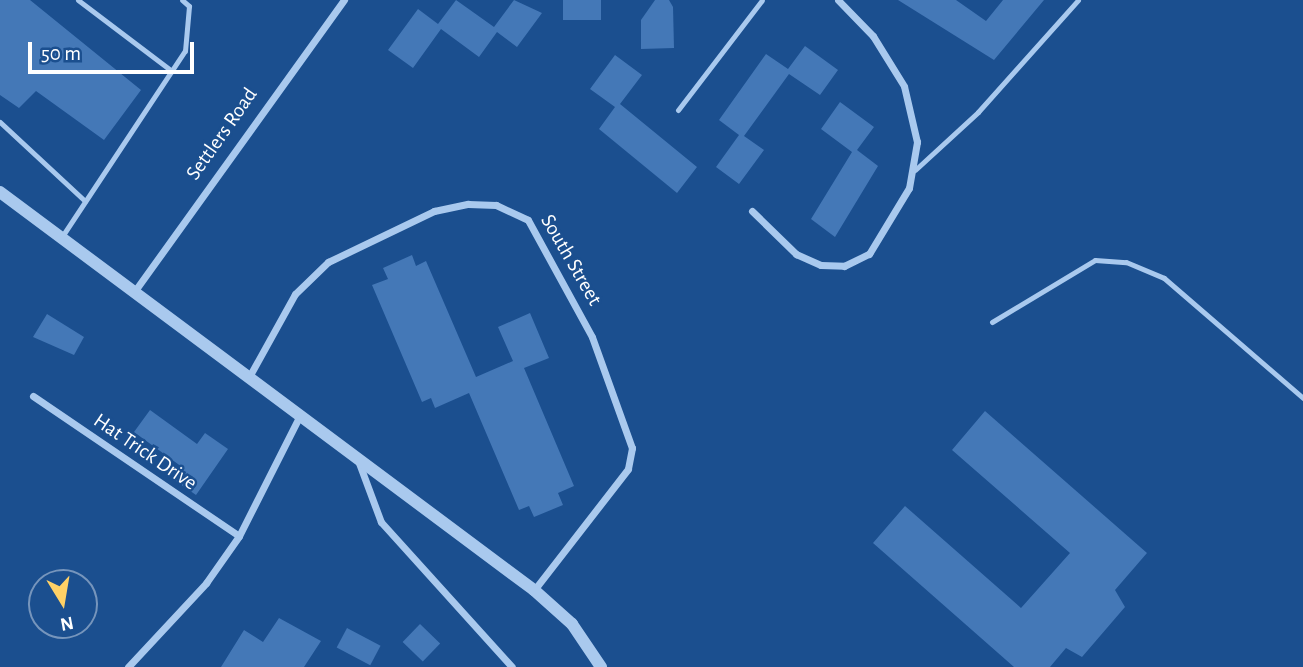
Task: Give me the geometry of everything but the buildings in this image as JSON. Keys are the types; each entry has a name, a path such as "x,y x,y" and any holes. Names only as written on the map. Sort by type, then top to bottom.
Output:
{"street":[{"name":"Settlers Road","path":"134,292 344,0"},
{"path":"752,211 796,254 821,265 855,264 887,230 915,170 917,142 904,86 873,36 838,0"},
{"path":"0,192 534,590 572,624 601,667"},
{"name":"South Street","path":"249,377 295,294 328,262 434,211 468,204 496,205 528,220 592,337 632,448 628,469 534,590"},
{"name":"Hat Trick Drive","path":"33,396 239,536"},
{"path":"128,667 205,583 239,536 300,415"},
{"path":"357,457 382,522 512,667"}],"lane":[{"path":"78,0 172,71"},
{"path":"61,238 185,51 190,6 182,0"},
{"path":"678,110 762,0"},
{"path":"915,170 978,112 1078,0"},
{"path":"0,122 85,201"},
{"path":"992,321 1095,260 1126,262 1164,278 1303,398"}]}
